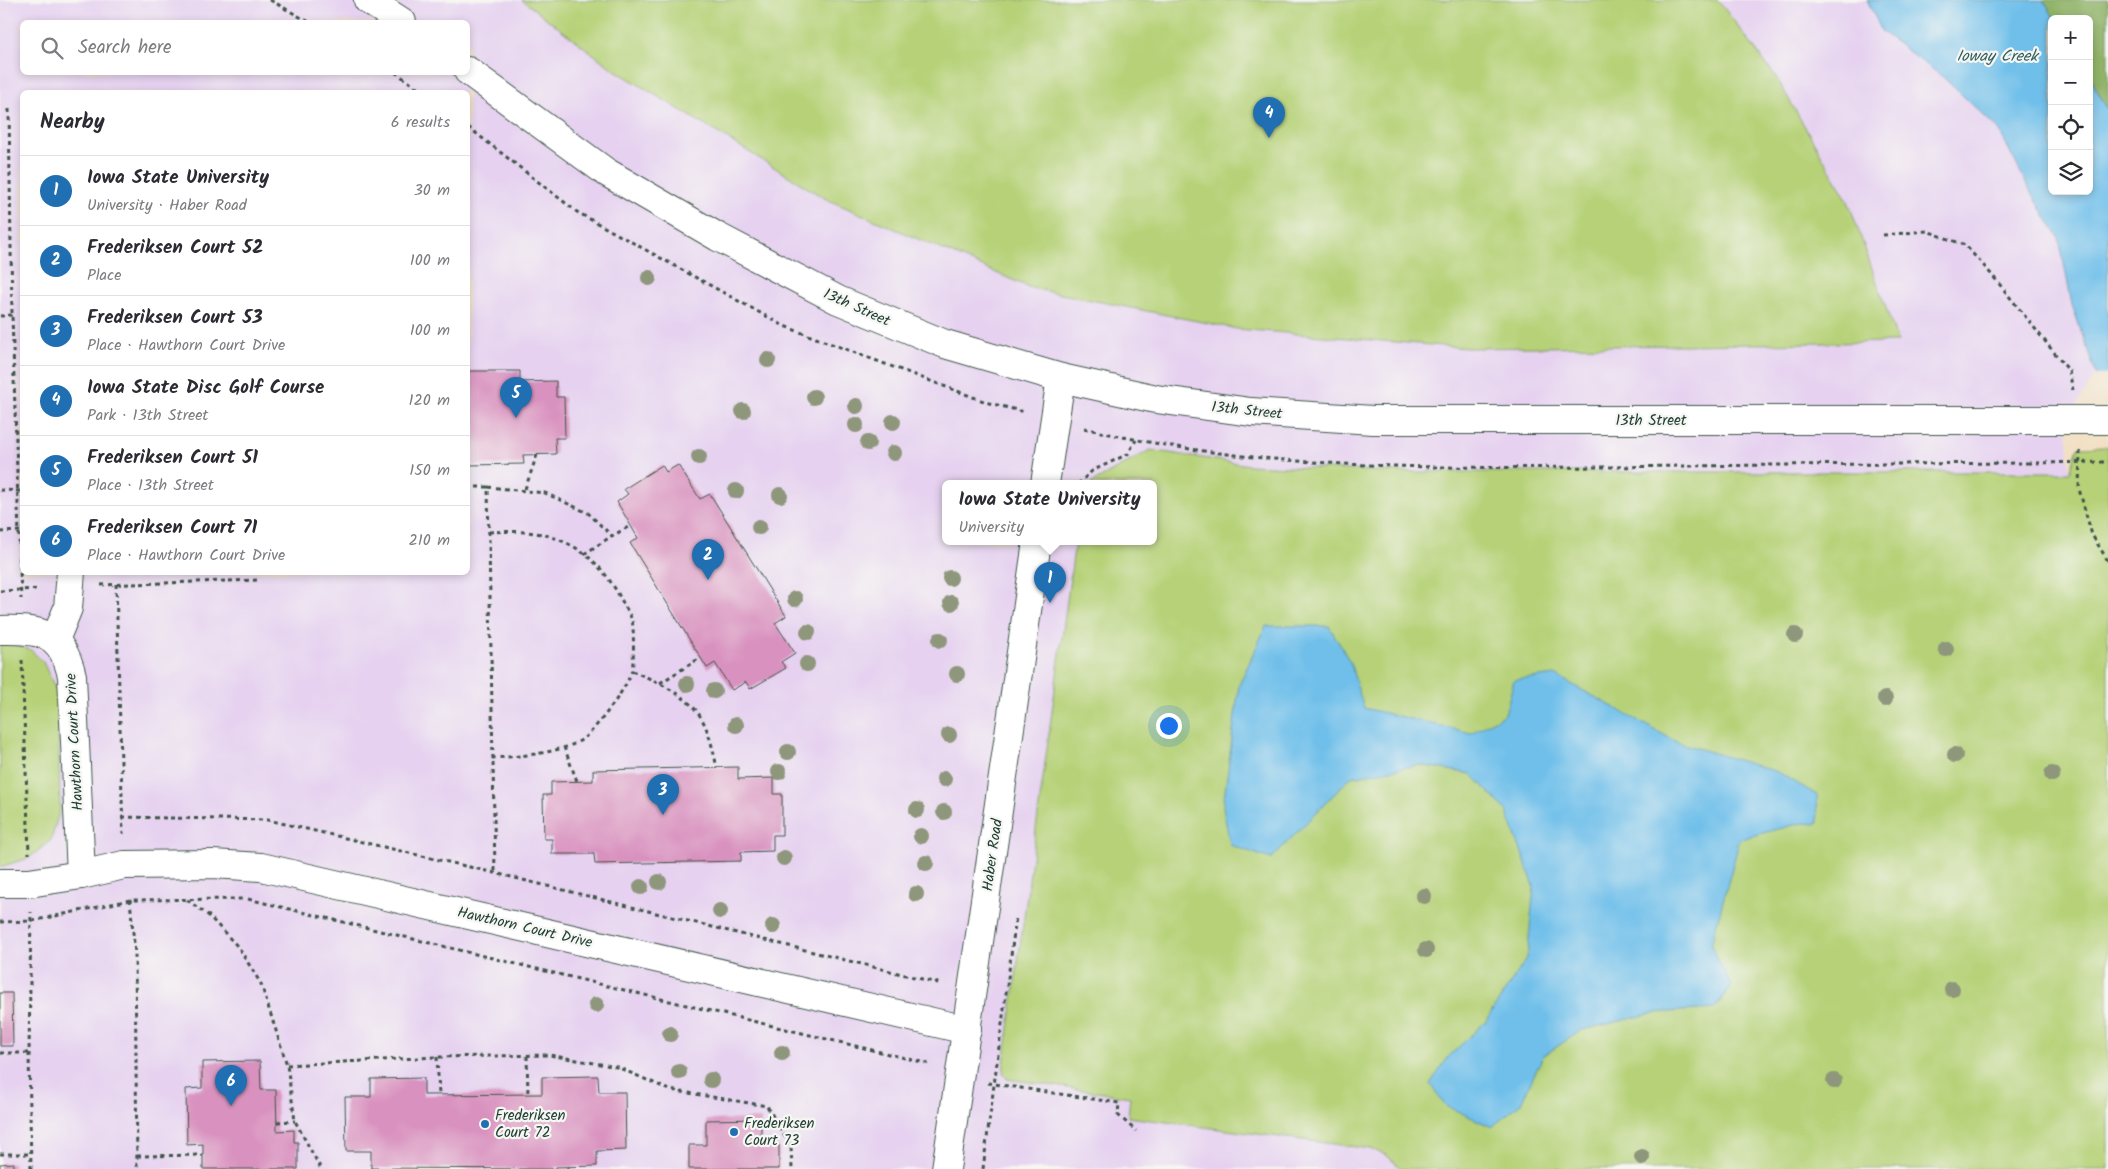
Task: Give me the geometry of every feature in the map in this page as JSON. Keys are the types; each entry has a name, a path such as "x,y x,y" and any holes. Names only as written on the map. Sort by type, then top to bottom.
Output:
{"street":[{"path":"368,0 399,20"},
{"name":"13th Street","path":"470,72 606,172 718,237 838,300 945,344 1061,378 1156,399 1251,412 1374,420 2108,420"},
{"path":"1046,480 1061,378"},
{"name":"Haber Road","path":"946,1169 1037,545"},
{"path":"10,630 55,640 68,608 71,580"},
{"name":"Hawthorn Court Drive","path":"55,640 67,654 72,676 80,875"},
{"name":"Hawthorn Court Drive","path":"0,883 29,883 80,875 124,865 212,864 261,867 966,1030"}],"path":[{"path":"270,0 305,20"},
{"path":"399,75 420,90"},
{"path":"9,110 12,316 20,472"},
{"path":"470,130 578,212 784,326 1003,407"},
{"path":"1883,235 1927,231 1965,245 1992,274 2069,371 2074,399"},
{"path":"0,316 12,316"},
{"path":"1104,432 1136,440 1206,452 1336,465 1494,468 2108,462"},
{"path":"1082,480 1092,471 1128,454 1136,440"},
{"path":"2080,445 2079,489 2092,535 2108,561"},
{"path":"525,489 537,455"},
{"path":"470,487 525,489 545,493 588,513 612,536"},
{"path":"488,487 495,873"},
{"path":"0,490 20,491"},
{"path":"584,554 630,526"},
{"path":"0,532 20,531"},
{"path":"489,532 528,531 560,540 584,554 590,558 612,583 632,620 632,671 610,710 584,738 564,747 512,757 492,758"},
{"path":"21,575 21,590 10,630 32,922 29,1053 31,1169"},
{"path":"0,591 21,590 71,580 258,580"},
{"path":"660,683 700,658"},
{"path":"632,671 660,683 695,710 711,742 717,768"},
{"path":"564,747 578,781"},
{"path":"122,817 268,820 495,873 972,992"},
{"path":"0,922 32,922 130,900 248,899 930,1064"},
{"path":"186,900 208,915 239,948 261,984 287,1065 295,1121 321,1169"},
{"path":"0,1053 29,1053"},
{"path":"287,1065 549,1055 617,1067 670,1090 767,1106 790,1146 792,1169"},
{"path":"527,1056 528,1094"},
{"path":"437,1058 439,1095"},
{"path":"986,1082 1119,1103 1118,1115 1136,1131"},
{"path":"277,1122 295,1121"},
{"path":"0,1154 30,1154"},
{"path":"137,1156 203,1155"}],"shaded area":[{"path":"0,0 1867,0 1882,32 1943,77 1999,130 2028,187 2059,238 2072,305 2096,374 2067,421 2070,472 2108,634 2108,1169 0,1169"}],"green space":[{"path":"522,0 1718,0 1776,77 1848,201 1898,342 1468,348 1237,329 1031,288 826,199 613,69"},
{"path":"2043,0 2108,0 2108,110 2093,84 2093,15 2052,15"},
{"path":"2108,446 2108,1169 1402,1169 1386,1155 1371,1149 1128,1117 1130,1097 1007,1079 1003,1072 1075,545 1157,545 1157,480 1097,480 1150,450 1249,465 1389,472 2070,472 2078,447"},
{"path":"10,643 31,650 43,662 58,694 60,810 51,840 29,858 0,867 0,644"}],"water":[{"name":"Ioway Creek","path":"1867,0 2043,0 2052,15 2048,15 2048,195 2093,195 2093,84 2108,110 2108,432 2096,374 2072,305 2059,238 2028,187 1999,130 1943,77 1882,32"},
{"path":"1266,626 1329,626 1350,662 1364,708 1471,733 1505,714 1514,680 1555,675 1677,742 1778,772 1817,795 1818,824 1802,823 1740,839 1711,945 1732,987 1714,1009 1654,1013 1582,1030 1543,1056 1521,1103 1492,1127 1446,1106 1430,1084 1449,1056 1485,1022 1527,958 1534,886 1506,810 1471,774 1419,765 1351,777 1271,859 1230,845 1223,807 1239,685"}],"pier":[{"path":"2094,375 2108,375 2108,435 2106,433"}],"building":[{"path":"470,371 520,371 520,382 556,381 556,397 564,397 565,438 555,438 556,454 523,455 524,464 470,465"},
{"path":"662,465 666,472 678,465 700,499 710,494 786,616 775,623 795,653 781,662 786,668 750,689 746,682 732,690 715,663 707,668 630,543 638,538 617,502 628,494 624,489"},
{"path":"738,767 738,779 774,778 774,794 782,794 782,835 773,835 773,851 741,852 741,861 595,864 594,854 552,854 552,839 544,839 543,795 551,795 551,782 593,781 593,770"},
{"path":"0,993 12,993 13,1046 0,1046"},
{"path":"260,1061 261,1090 276,1090 277,1131 294,1130 294,1142 298,1142 298,1169 203,1169 203,1144 187,1145 186,1089 202,1088 202,1062"},
{"name":"Frederiksen Court 72","path":"598,1076 599,1092 625,1092 626,1150 597,1151 597,1166 556,1167 556,1169 371,1168 371,1151 346,1151 345,1097 371,1097 371,1079 424,1078 424,1095 542,1094 542,1077"},
{"name":"Frederiksen Court 73","path":"761,1119 761,1145 779,1145 779,1169 689,1169 689,1145 706,1145 706,1120"},
{"path":"14,1163 14,1169 0,1169 0,1164"}],"place":[{"name":"Iowa State Disc Golf Course","path":"1269,138"},
{"name":"Frederiksen Court 51","path":"516,418"},
{"name":"Frederiksen Court 52","path":"708,580"},
{"name":"Iowa State University","path":"1050,603"},
{"name":"Frederiksen Court 53","path":"663,815"},
{"name":"Frederiksen Court 71","path":"231,1106"},
{"name":"Frederiksen Court 72","path":"485,1124"},
{"name":"Frederiksen Court 73","path":"734,1132"}]}
